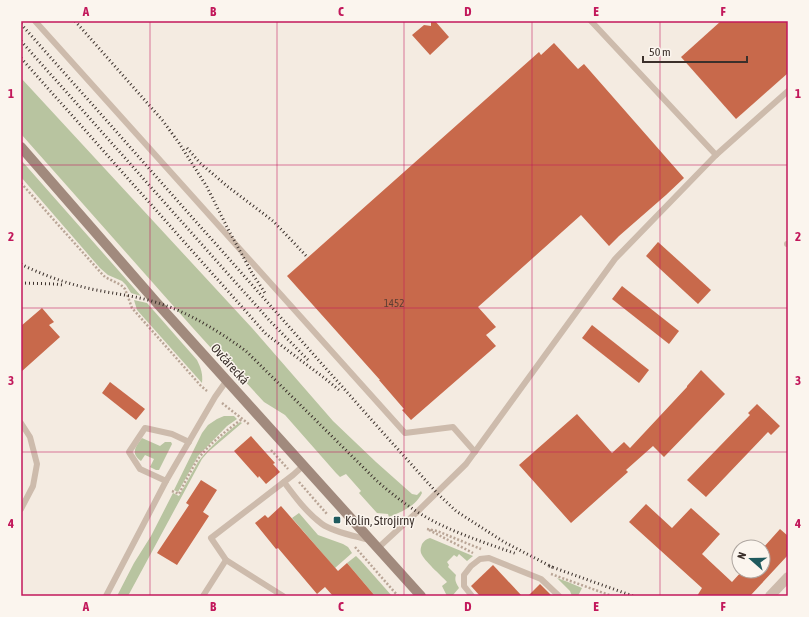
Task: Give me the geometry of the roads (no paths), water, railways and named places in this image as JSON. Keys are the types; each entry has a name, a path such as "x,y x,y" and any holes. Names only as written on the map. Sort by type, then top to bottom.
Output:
{"main road":[{"name":"Ovčárecká","path":"21,147 156,302 421,596"}],"street":[{"path":"770,596 788,577"}],"lane":[{"path":"35,21 405,433 453,427 475,452"},
{"path":"592,21 716,155"},
{"path":"284,482 304,507 323,524 375,544 447,483 466,464 616,259 716,155 788,91"},
{"path":"106,596 166,481 215,397 227,380"},
{"path":"21,423 30,437 37,464 33,486 21,509"},
{"path":"166,481 140,469 129,452 145,428 172,434 189,442"},
{"path":"283,596 226,560 211,538 304,466"},
{"path":"472,596 464,586 464,575 471,566 480,559 489,558 541,579 559,596"},
{"path":"203,596 226,560"}],"railway":[{"path":"75,21 163,121 179,143 207,187 229,231 265,293"},
{"path":"21,24 437,493 456,511 504,542 554,568"},
{"path":"21,41 269,320 309,361"},
{"path":"21,58 266,334 339,390"},
{"path":"187,148 200,163 227,186 273,221 308,258"},
{"path":"21,264 49,277 75,285 141,298 168,306 203,323 246,351 376,480 406,504 430,520 517,554"},
{"path":"21,283 63,285"},
{"path":"549,566 633,596"}],"place":[{"name":"Kolín, Strojírny","path":"337,520"}]}
